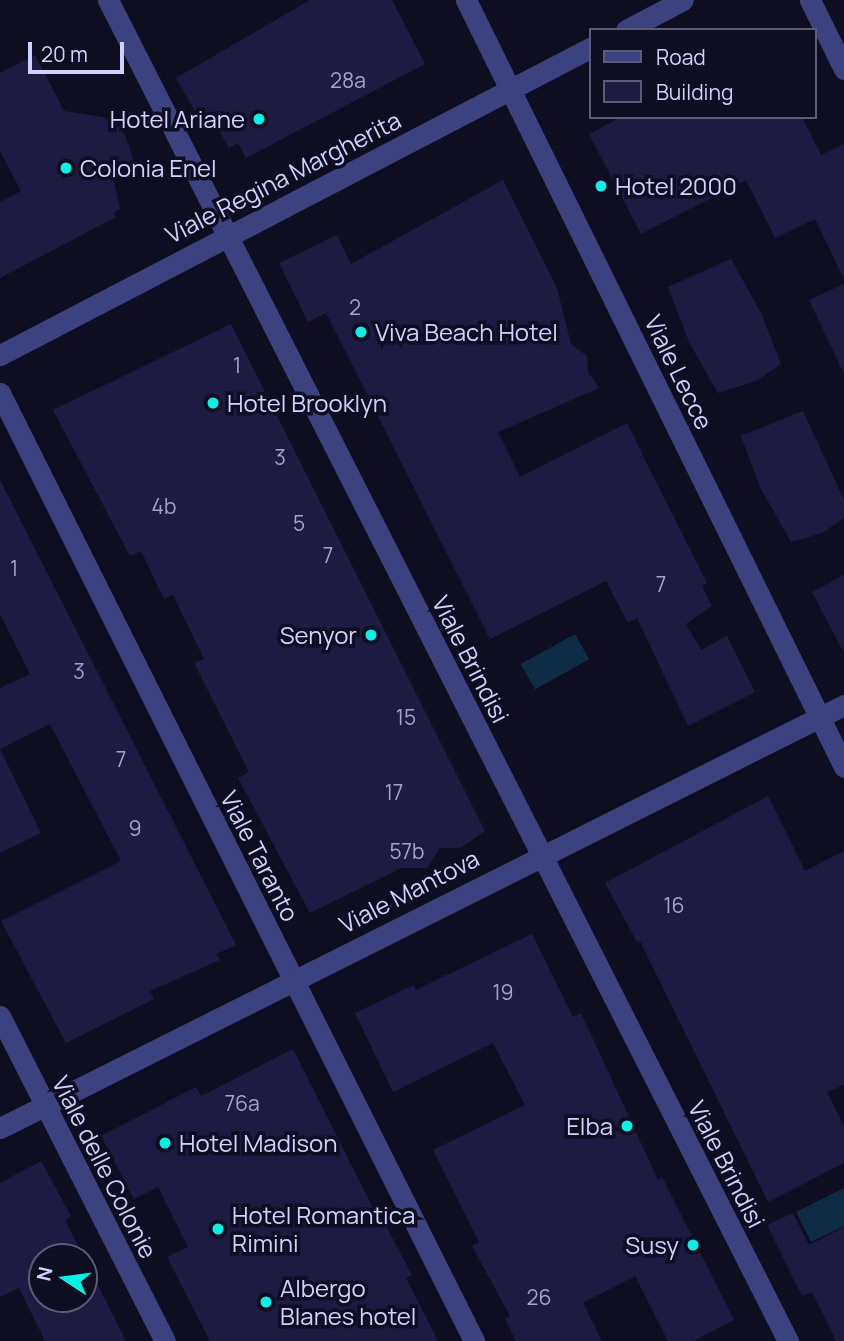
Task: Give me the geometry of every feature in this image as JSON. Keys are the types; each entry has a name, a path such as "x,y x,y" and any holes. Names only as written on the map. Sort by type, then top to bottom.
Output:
{"street":[{"name":"Viale Brindisi","path":"107,0 229,234 540,855 788,1341"},
{"name":"Viale Lecce","path":"466,0 844,767"},
{"path":"630,28 683,0"},
{"path":"810,0 844,69"},
{"name":"Viale Regina Margherita","path":"0,355 588,49"},
{"name":"Viale Taranto","path":"0,393 474,1341"},
{"name":"Viale Mantova","path":"0,1129 292,979 844,705"},
{"name":"Viale delle Colonie","path":"0,1016 165,1341"}],"water":[{"path":"575,634 589,659 535,689 521,664"},
{"path":"844,1188 844,1226 811,1242 796,1212"}],"building":[{"path":"310,0 392,0 425,64 246,158 238,143 229,148 211,116 201,122 176,78"},
{"name":"Colonia Enel","path":"35,55 64,111 103,117 116,124 125,135 134,161 112,173 120,209 113,213 116,217 0,278 0,202 21,191 0,151 0,73"},
{"path":"617,119 803,119 821,155 844,144 844,279 815,219 775,238 746,180 641,234 589,134"},
{"path":"503,180 557,288 571,344 587,356 588,372 599,388 498,432 520,477 627,423 643,455 638,458 643,456 707,583 702,586 712,606 686,624 701,650 727,636 755,692 688,726 637,618 628,623 606,581 490,639 326,313 308,322 279,263 337,235 351,264"},
{"path":"731,259 761,313 781,364 756,381 718,393 689,342 668,287"},
{"path":"844,284 844,374 809,300"},
{"path":"231,324 485,831 460,848 440,848 427,868 401,868 310,913 238,778 249,772 194,663 204,659 173,595 164,599 141,551 130,556 53,410"},
{"path":"803,411 844,500 844,518 822,533 791,542 761,489 741,436"},
{"path":"0,480 236,945 216,954 220,960 150,991 154,999 66,1043 1,921 121,861 50,724 0,749 0,688 30,674 0,614"},
{"path":"844,575 844,653 812,592"},
{"path":"0,749 41,833 0,853"},
{"path":"768,796 805,871 844,851 844,1085 827,1092 844,1126 844,1163 768,1202 640,941 637,942 605,883"},
{"path":"532,934 573,1017 581,1013 658,1180 662,1177 734,1320 693,1341 668,1341 635,1276 583,1303 602,1341 516,1341 505,1319 510,1316 472,1246 479,1242 433,1150 525,1105 493,1043 393,1092 355,1013 414,985 416,990"},
{"path":"293,1049 381,1224 384,1222 412,1275 406,1278 438,1341 210,1341 167,1257 188,1247 158,1187 134,1199 101,1136 196,1087 201,1096"},
{"path":"41,1161 71,1216 65,1220 77,1243 28,1243 28,1306 19,1288 0,1297 0,1183"},
{"path":"793,1213 809,1245 844,1227 844,1341 836,1341 812,1292 802,1296 767,1225"},
{"path":"98,1286 126,1341 45,1341 31,1313 98,1313"}],"place":[{"name":"Hotel Ariane","path":"259,119"},
{"name":"Colonia Enel","path":"66,168"},
{"name":"Hotel 2000","path":"601,186"},
{"name":"Viva Beach Hotel","path":"361,332"},
{"name":"Hotel Brooklyn","path":"213,403"},
{"name":"Senyor","path":"371,635"},
{"name":"Elba","path":"627,1126"},
{"name":"Hotel Madison","path":"165,1143"},
{"name":"Hotel Romantica Rimini","path":"218,1229"},
{"name":"Susy","path":"693,1245"},
{"name":"Albergo Blanes hotel","path":"266,1302"}]}
